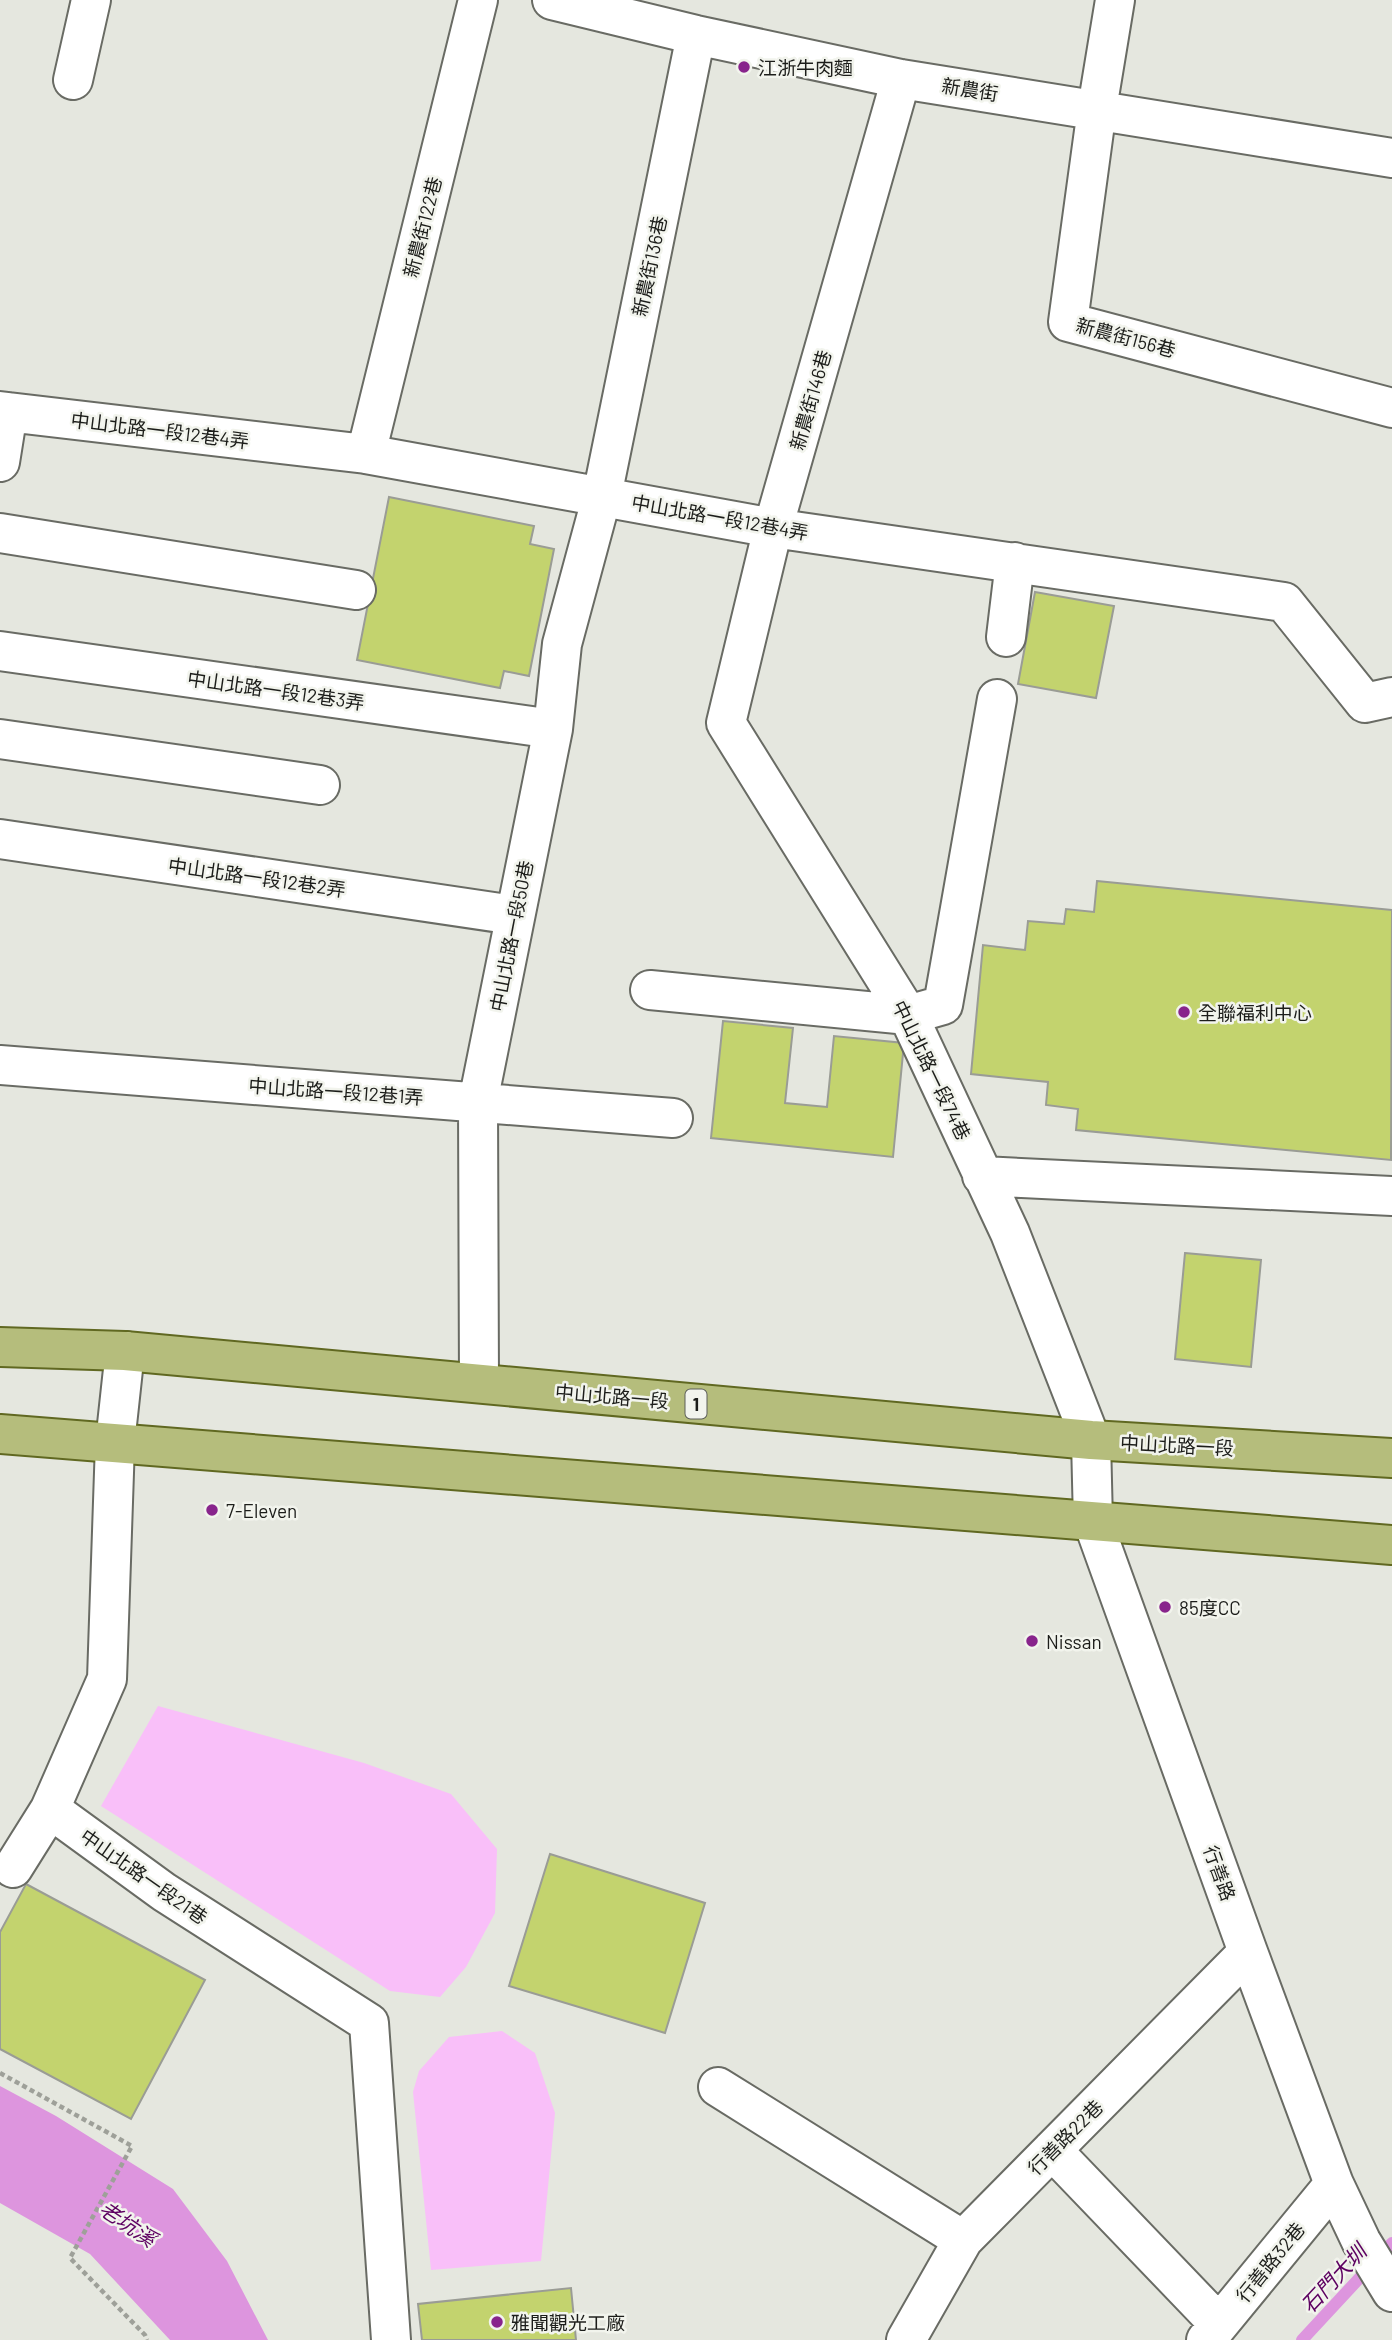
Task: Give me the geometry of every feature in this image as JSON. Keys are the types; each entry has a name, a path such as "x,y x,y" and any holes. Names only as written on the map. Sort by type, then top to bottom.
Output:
{"main road":[{"name":"中山北路一段","path":"0,1347 125,1351 1091,1440 1391,1451"},
{"path":"0,1434 1392,1545"}],"street":[{"path":"73,80 92,0"},
{"name":"新農街122巷","path":"366,454 478,0"},
{"name":"新農街","path":"552,0 696,36 901,79 1392,158"},
{"path":"1097,109 1115,0"},
{"name":"新農街136巷","path":"602,496 696,36"},
{"name":"新農街146巷","path":"726,723 773,528 901,79"},
{"name":"新農街156巷","path":"1097,109 1068,323 1392,408"},
{"path":"0,462 4,412"},
{"name":"中山北路一段12巷4弄","path":"4,412 366,454 773,528 1284,602 1365,703 1392,697"},
{"name":"中山北路一段50巷","path":"479,1383 478,1102 553,729 562,644 602,496"},
{"path":"0,533 356,590"},
{"path":"1006,637 1015,562"},
{"name":"中山北路一段12巷3弄","path":"0,651 553,729"},
{"path":"650,990 908,1015 943,1005 998,699"},
{"name":"中山北路一段74巷","path":"726,723 908,1015 1010,1233 1091,1440"},
{"path":"0,739 320,785"},
{"name":"中山北路一段12巷2弄","path":"0,839 514,915"},
{"name":"中山北路一段12巷1弄","path":"0,1065 673,1118"},
{"path":"982,1176 1392,1196"},
{"path":"13,1868 50,1809 107,1679 115,1443 125,1351"},
{"name":"行善路","path":"1091,1440 1093,1522 1334,2183 1361,2241 1392,2292"},
{"name":"中山北路一段21巷","path":"50,1809 164,1892 369,2023 391,2340"},
{"name":"行善路22巷","path":"906,2340 962,2240 1248,1952"},
{"path":"719,2087 962,2240"},
{"path":"1052,2150 1212,2332"},
{"name":"行善路32巷","path":"1212,2332 1334,2183"}],"path":[{"path":"0,2073 132,2146 70,2258 148,2340"}],"shaded area":[{"path":"158,1706 364,1763 451,1794 497,1849 495,1913 466,1967 440,1997 390,1991 101,1806"},
{"path":"502,2031 535,2053 555,2113 541,2261 431,2270 413,2092 419,2071 449,2037"}],"water":[{"name":"老坑溪","path":"0,2086 56,2116 173,2189 227,2261 268,2340 170,2340 90,2254 0,2203"}],"building":[{"path":"389,497 534,526 530,544 554,549 529,676 504,671 500,688 357,660"},
{"path":"1035,592 1114,606 1096,698 1018,684"},
{"name":"全聯福利中心","path":"1097,881 1392,910 1391,1160 1076,1130 1078,1109 1046,1105 1048,1082 971,1074 983,945 1025,950 1028,921 1064,924 1066,909 1094,912"},
{"path":"723,1021 793,1028 785,1103 827,1107 834,1036 904,1043 893,1157 711,1138"},
{"path":"1185,1253 1261,1260 1251,1367 1175,1359"},
{"path":"550,1854 705,1903 665,2033 509,1986"},
{"path":"26,1884 205,1980 131,2119 0,2049 0,1932"},
{"name":"雅聞觀光工廠","path":"571,2288 576,2340 422,2340 418,2304"}],"waterway":[{"name":"石門大圳","path":"1302,2340 1392,2243"}],"place":[{"name":"江浙牛肉麵","path":"744,67"},
{"name":"全聯福利中心","path":"1184,1012"},
{"name":"7-Eleven","path":"212,1510"},
{"name":"85度CC","path":"1165,1607"},
{"name":"Nissan","path":"1032,1641"},
{"name":"雅聞觀光工廠","path":"497,2322"}]}
